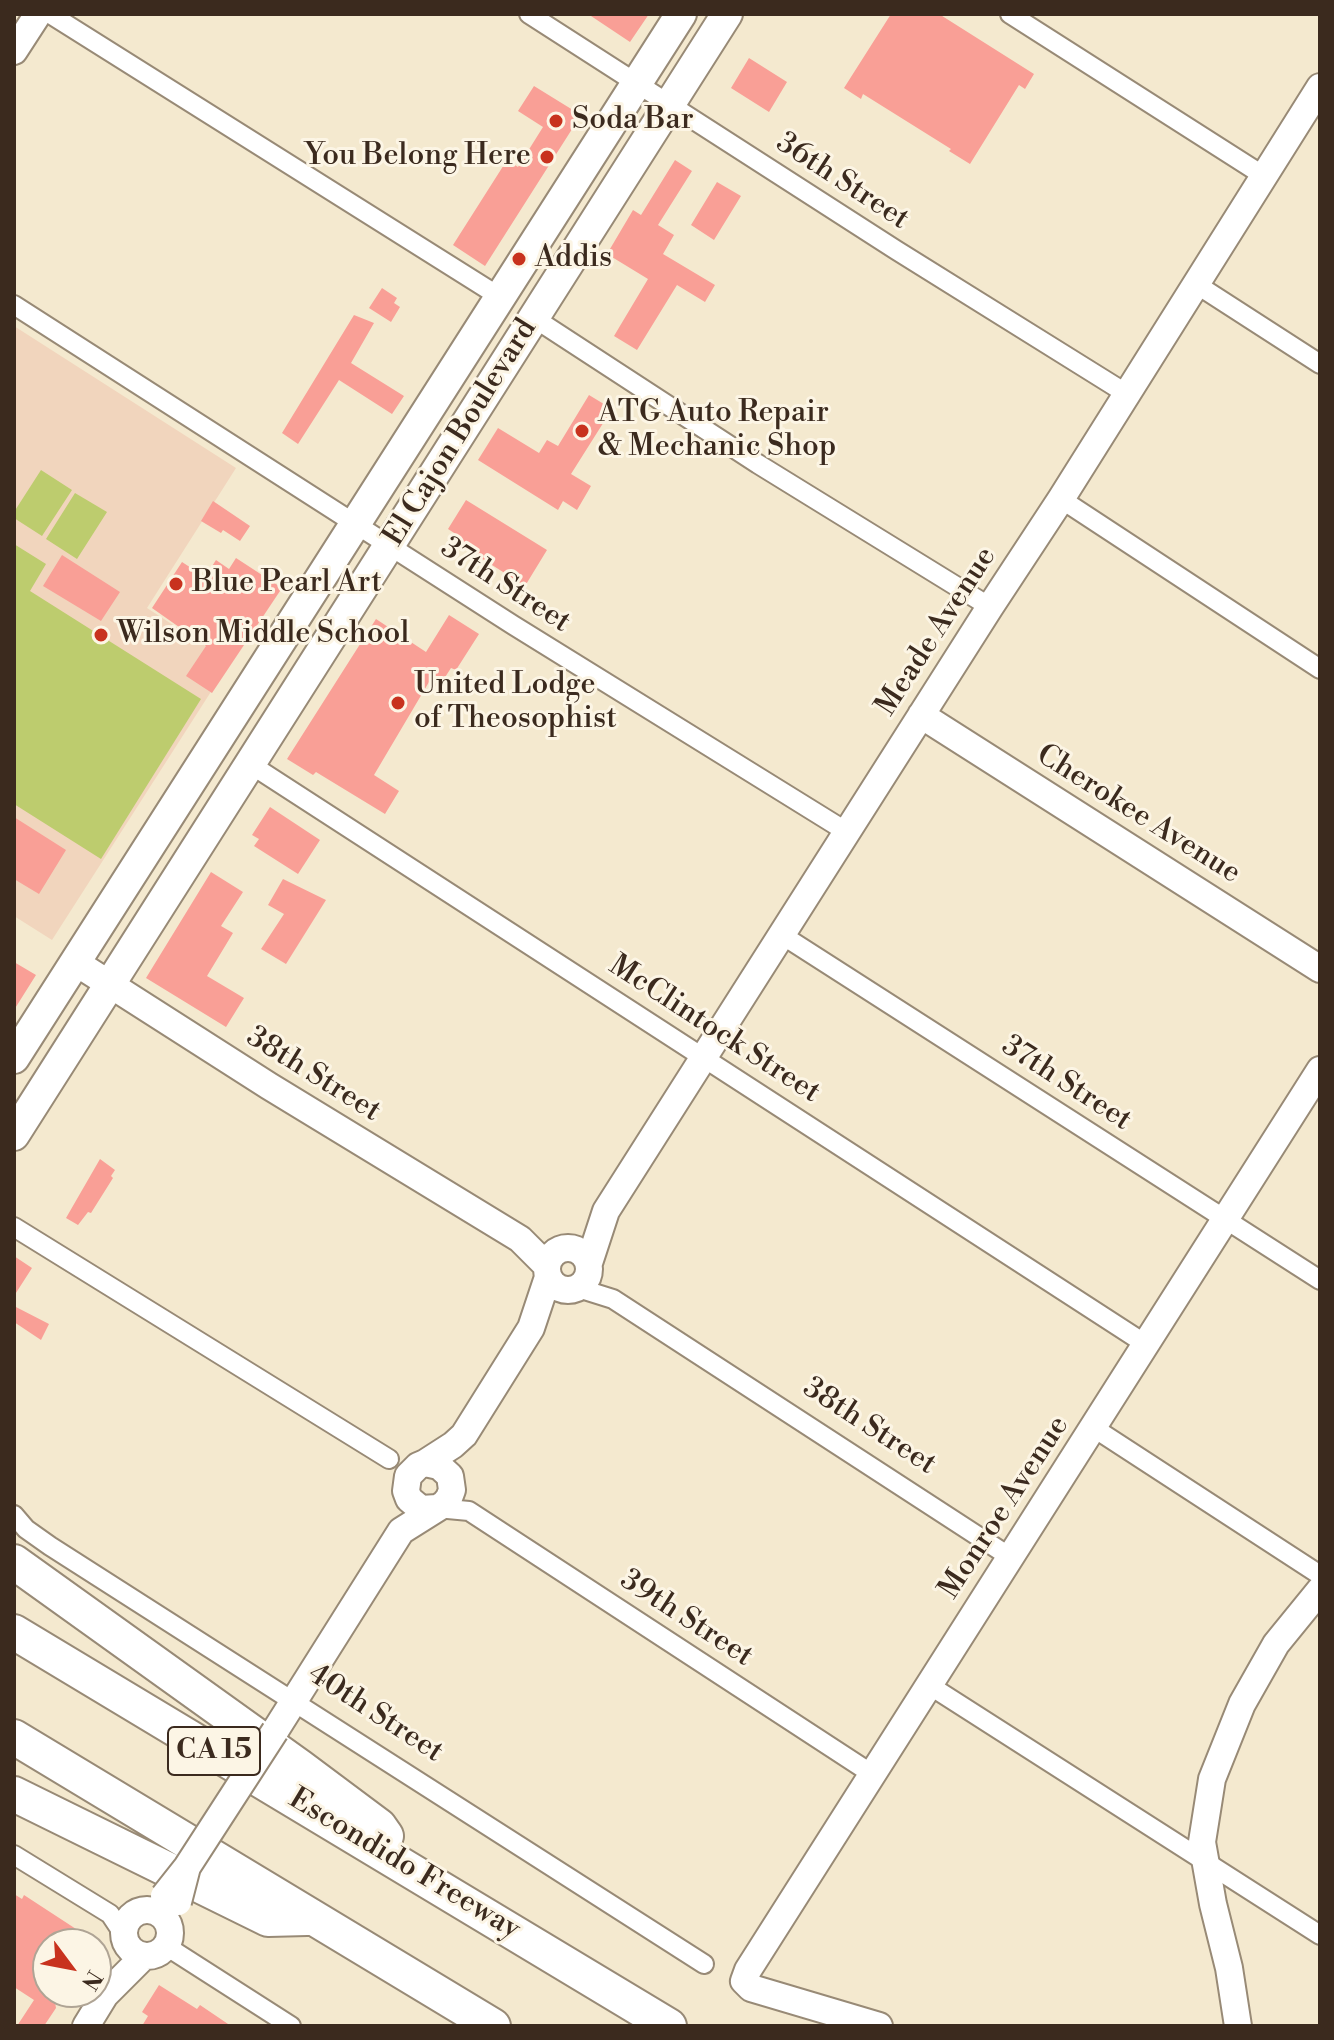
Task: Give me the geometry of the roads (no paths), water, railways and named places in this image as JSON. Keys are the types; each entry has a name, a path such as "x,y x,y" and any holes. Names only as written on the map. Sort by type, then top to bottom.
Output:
{"highway":[{"path":"14,1562 379,1826 413,1871"},
{"name":"Escondido Freeway","path":"14,1632 669,2026"},
{"path":"14,1737 493,2026"},
{"path":"14,1794 268,1919 311,1918"}],"main road":[{"path":"14,51 38,14"},
{"name":"El Cajon Boulevard","path":"14,1058 681,14"},
{"name":"El Cajon Boulevard","path":"14,1135 727,14"},
{"name":"Meade Avenue","path":"531,1328 582,1278 606,1211 1320,87"},
{"name":"Cherokee Avenue","path":"921,715 1320,969"},
{"name":"38th Street","path":"75,962 269,1086 555,1260"},
{"name":"Monroe Avenue","path":"879,2026 751,1988 744,1981 748,1970 1320,1070"},
{"name":"Meade Avenue","path":"401,1531 449,1498 464,1435 531,1328 555,1260 606,1211"},
{"path":"581,1252 582,1278 557,1288 555,1260 581,1252"},
{"name":"Meade Avenue","path":"160,1945 171,1899 187,1867 401,1531 408,1476 464,1435"},
{"path":"425,1463 445,1470 452,1483"},
{"path":"406,1491 414,1505 429,1510 437,1508"},
{"path":"1238,2026 1202,1842 1212,1779 1242,1704 1276,1644 1320,1590"},
{"path":"112,1968 127,1920 139,1911 171,1899"},
{"path":"112,1989 160,1945 170,1926 161,1914 146,1909 139,1911"},
{"path":"124,1935 131,1950 160,1945"},
{"path":"86,2026 97,2008"}],"street":[{"path":"50,14 500,297"},
{"name":"36th Street","path":"529,14 1127,394"},
{"path":"1010,14 1264,176"},
{"path":"1196,284 1320,364"},
{"name":"37th Street","path":"14,305 513,625 847,832"},
{"path":"534,318 758,464 990,607"},
{"path":"1061,499 1320,669"},
{"name":"McClintock Street","path":"250,764 1147,1345"},
{"name":"37th Street","path":"782,935 1320,1280"},
{"path":"14,1227 389,1459 406,1491"},
{"name":"38th Street","path":"582,1278 1010,1557"},
{"path":"1094,1428 1320,1575"},
{"path":"389,1459 425,1463"},
{"name":"39th Street","path":"452,1483 469,1511 872,1774"},
{"name":"39th Street","path":"437,1508 469,1511"},
{"name":"40th Street","path":"14,1515 26,1529 50,1546 704,1964"},
{"path":"929,1685 1320,1935"},
{"path":"14,1855 110,1914 124,1935"},
{"path":"160,1945 291,2026"}],"place":[{"name":"Soda Bar","path":"556,121"},
{"name":"You Belong Here","path":"547,157"},
{"name":"Addis","path":"519,259"},
{"name":"ATG Auto Repair & Mechanic Shop","path":"582,431"},
{"name":"Blue Pearl Art","path":"176,584"},
{"name":"Wilson Middle School","path":"101,635"},
{"name":"United Lodge of Theosophist","path":"398,703"}]}
